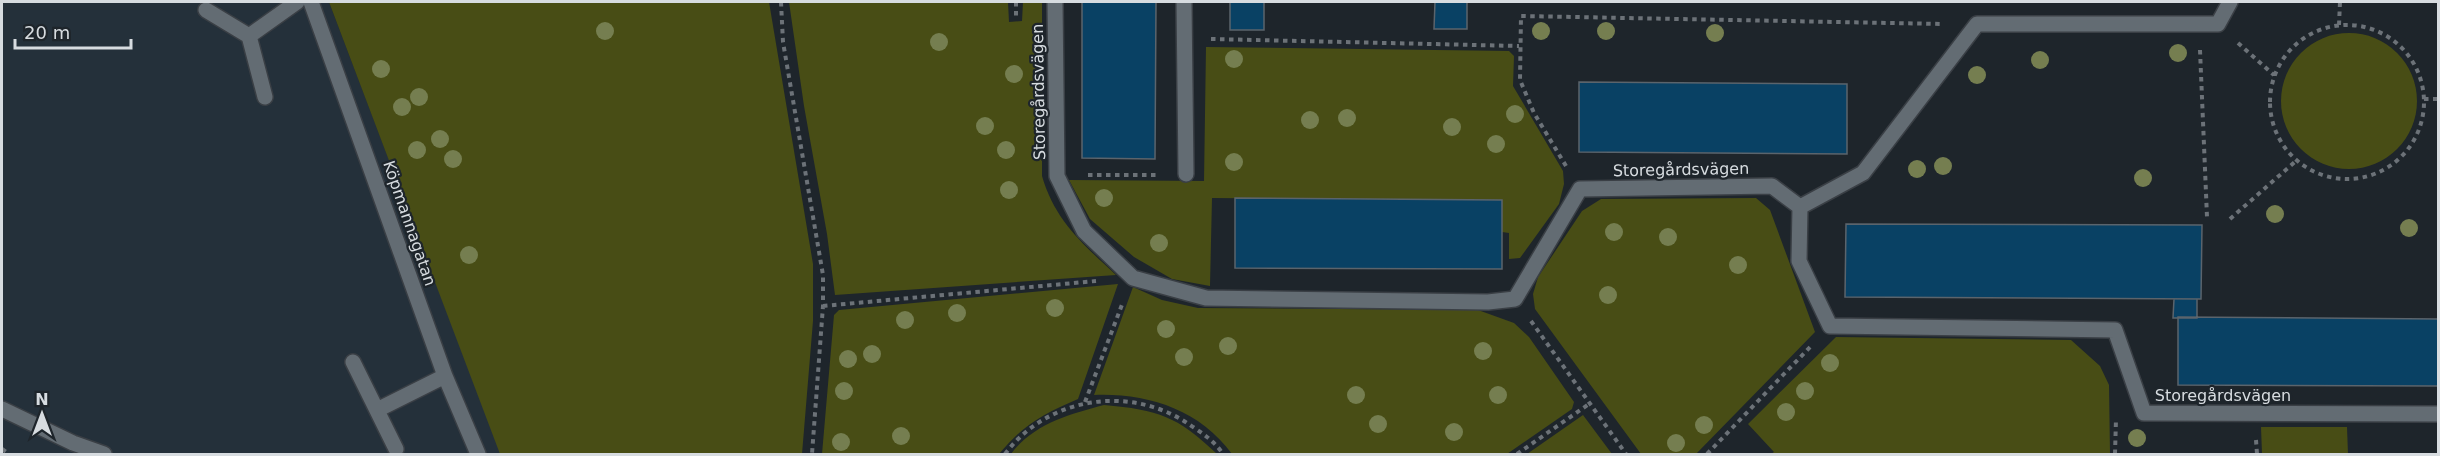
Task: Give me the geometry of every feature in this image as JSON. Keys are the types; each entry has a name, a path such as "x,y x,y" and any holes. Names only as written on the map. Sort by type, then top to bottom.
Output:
{"street":[{"path":"249,36 297,2"},
{"name":"Köpmannagatan","path":"311,2 445,376 478,454"},
{"name":"Storegårdsvägen","path":"1055,2 1057,176 1084,231 1132,278 1206,298 1488,302 1515,299"},
{"path":"1184,2 1186,174"},
{"path":"1830,326 1799,261 1800,207 1863,173 1977,24 2218,24 2230,2"},
{"path":"206,10 249,36 265,96"},
{"name":"Storegårdsvägen","path":"1580,189 1772,186 1800,207"},
{"path":"1515,299 1580,189"},
{"name":"Storegårdsvägen","path":"1830,326 2115,330 2144,413 2439,414"},
{"path":"353,362 396,449"},
{"path":"377,410 445,376"},
{"path":"2,409 73,444 104,454"}],"path":[{"path":"781,2 783,42 823,275 823,306 812,454"},
{"path":"1016,2 1016,16"},
{"path":"2339,25 2340,2"},
{"path":"1580,189 1534,113 1520,80 1521,16 1977,24"},
{"path":"2199,24 2207,217"},
{"path":"2218,24 2274,75"},
{"path":"2339,25 2361,26 2382,33 2400,45 2414,64 2423,86 2424,110 2418,133 2406,153 2387,169 2365,178 2344,180 2324,176 2297,160 2277,136 2270,116 2270,96 2274,75 2284,56 2300,40 2318,30 2339,25"},
{"path":"1185,39 1519,46"},
{"path":"2424,99 2439,99"},
{"path":"2230,219 2297,160"},
{"path":"1057,176 1186,174"},
{"path":"823,306 1132,278 1085,402"},
{"path":"1515,299 1626,454"},
{"path":"1707,454 1830,326"},
{"path":"1005,454 1015,441 1039,422 1085,402 1109,400 1146,403 1175,414 1215,443 1223,454"},
{"path":"1517,454 1589,404"},
{"path":"2,449 9,454"}],"shaded area":[{"path":"2,2 329,2 501,454 2,454"}],"green space":[{"path":"329,2 769,2 813,264 813,321 802,454 500,454"},
{"path":"789,2 1008,2 1009,22 1022,21 1023,2 1042,2 1042,176 1062,219 1116,275 835,295"},
{"path":"2349,33 2375,38 2387,44 2397,53 2406,63 2412,75 2417,101 2412,127 2406,139 2397,149 2387,158 2375,164 2349,169 2323,164 2311,158 2301,149 2292,139 2286,127 2281,101 2286,75 2292,63 2301,53 2311,44 2323,38"},
{"path":"1206,47 1509,51 1514,56 1513,86 1563,171 1564,184 1559,204 1520,258 1509,259 1509,233 1502,232 1502,200 1212,198 1210,286 1172,279 1134,257 1090,219 1069,180 1204,181"},
{"path":"1756,198 1770,210 1815,332 1696,454 1641,454 1535,309 1533,294 1538,277 1582,211 1601,199"},
{"path":"1118,284 1078,399 1034,421 999,454 822,454 834,315 839,310"},
{"path":"1133,287 1162,300 1198,308 1478,310 1514,323 1529,337 1574,402 1572,409 1507,454 1232,454 1219,438 1204,426 1170,407 1133,397 1094,395"},
{"path":"1836,337 2071,340 2100,366 2109,385 2110,454 1771,454 1774,452 1748,424"},
{"path":"1104,405 1139,409 1166,417 1190,431 1217,454 1011,454 1030,435 1041,428 1078,412"},
{"path":"1583,415 1612,454 1527,454"},
{"path":"2261,427 2347,427 2348,454 2262,454"}],"building":[{"path":"1082,2 1156,2 1155,159 1082,158"},
{"path":"1230,2 1264,2 1264,30 1230,30"},
{"path":"1435,2 1467,2 1467,29 1434,29"},
{"path":"1579,82 1847,84 1847,154 1579,152"},
{"path":"1235,198 1502,200 1502,269 1235,268"},
{"path":"1846,224 2202,225 2201,299 1845,297"},
{"path":"2174,299 2197,299 2197,318 2173,318"},
{"path":"2178,317 2438,319 2438,386 2178,385"}]}
